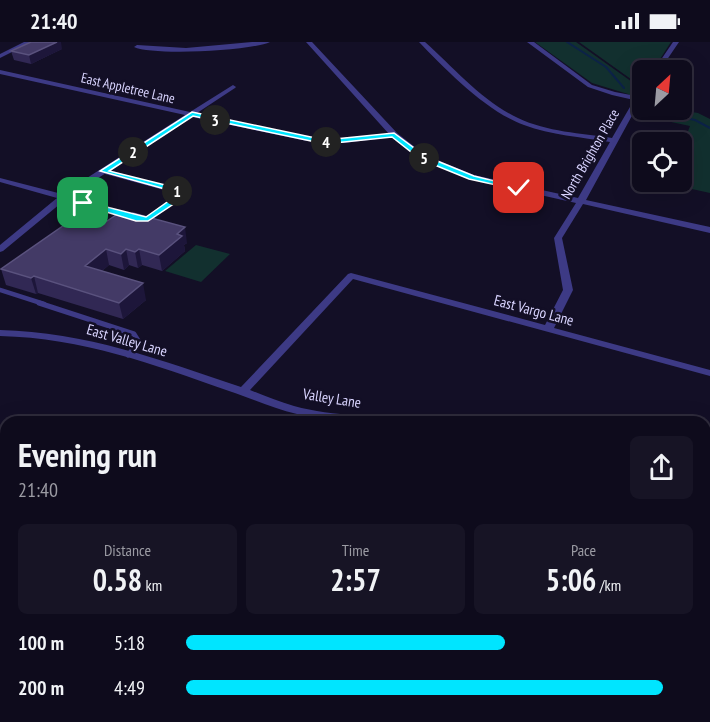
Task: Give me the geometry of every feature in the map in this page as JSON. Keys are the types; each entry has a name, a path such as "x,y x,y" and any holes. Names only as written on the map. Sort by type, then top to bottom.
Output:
{"street":[{"path":"0,56 29,42"},
{"path":"137,47 158,51 213,49 267,42"},
{"path":"309,42 394,135 422,157 472,177 710,230"},
{"path":"422,42 493,105 517,119 548,129 615,141"},
{"path":"530,42 590,86 614,94 632,96"},
{"path":"664,60 676,42"},
{"path":"0,51 8,52"},
{"name":"East Appletree Lane","path":"0,72 325,142 394,135"},
{"path":"0,249 63,197 233,87"},
{"name":"North Brighton Place","path":"548,329 568,290 558,238 632,112"},
{"path":"0,180 63,197"},
{"name":"East Vargo Lane","path":"243,392 351,276 710,373"},
{"name":"East Valley Lane","path":"0,333 27,332 67,339 128,355 243,392"},
{"name":"Valley Lane","path":"243,392 299,411 330,416"}],"lane":[{"path":"103,171 180,192 181,195 152,217 139,219"},
{"path":"63,197 128,216"},
{"path":"0,290 134,334 139,342 128,355"}],"green space":[{"path":"535,42 576,42 632,82 632,97 592,83"},
{"path":"579,42 671,42 659,60 632,60 632,80"},
{"path":"692,112 710,119 710,193 692,189 692,132 688,132 690,126 662,120 692,120"},
{"path":"196,245 230,254 201,282 165,271"}],"building":[{"path":"31,42 57,42 29,55 11,51"},
{"path":"119,213 129,216 133,213 185,227 177,234 182,236 159,255 139,249 135,252 126,249 121,254 106,249 85,266 143,283 119,303 34,276 31,278 1,269 80,214 107,221"}],"waterway":[{"path":"567,42 606,67 624,88"},
{"path":"692,119 710,128"}],"route":[{"path":"83,203 139,219 148,219 181,195 175,190 103,171 192,114 325,142 394,135 422,157 472,177 519,188"}]}
